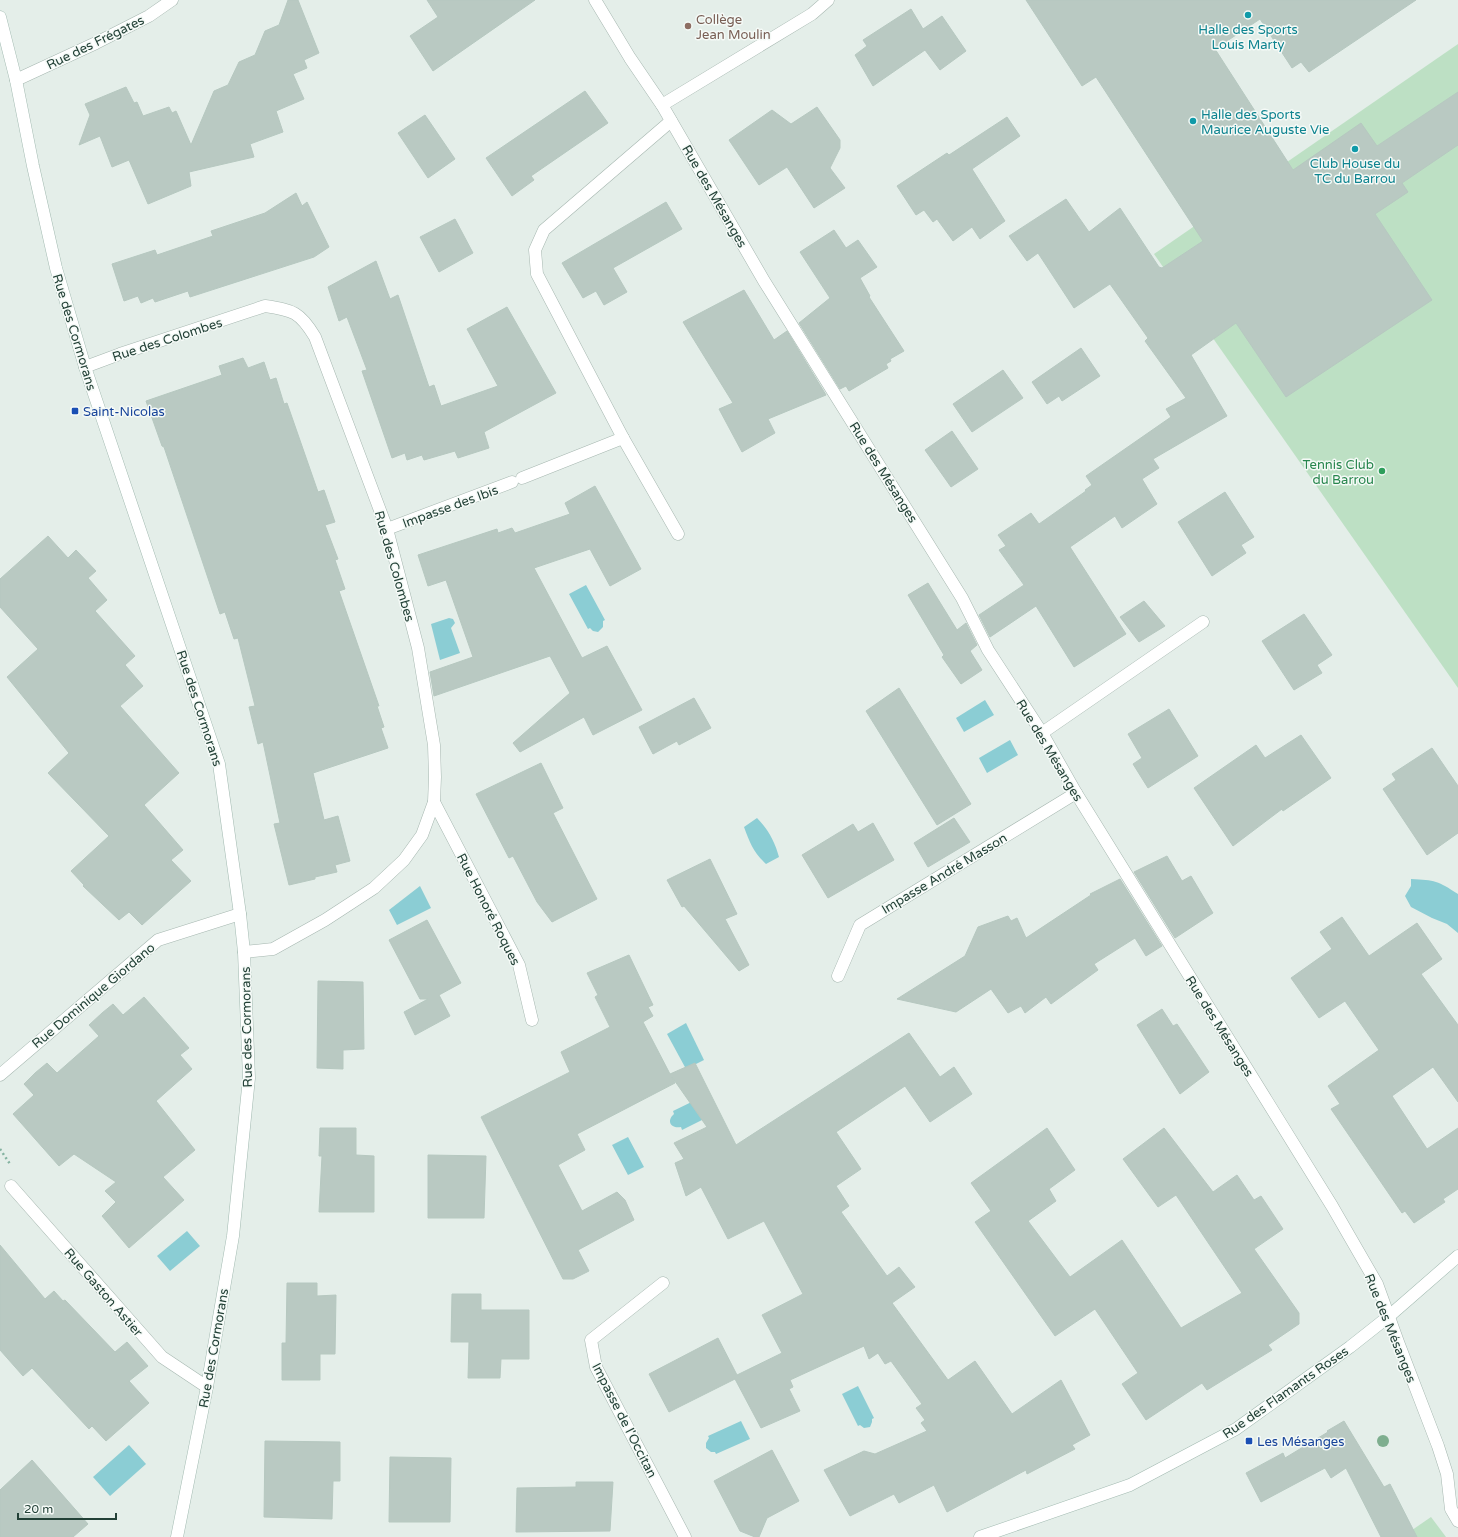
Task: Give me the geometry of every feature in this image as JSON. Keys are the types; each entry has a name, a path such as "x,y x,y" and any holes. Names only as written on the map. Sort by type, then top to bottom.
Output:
{"street":[{"name":"Rue des Frégates","path":"16,80 96,43 149,16 172,0"},
{"name":"Rue des Mésanges","path":"595,0 630,58 662,105 764,281 962,598 988,650 1042,733 1076,793 1332,1206 1377,1284 1388,1317 1438,1446 1447,1474 1451,1509 1458,1521"},
{"path":"662,105 812,14 828,0"},
{"name":"Rue des Cormorans","path":"0,17 16,80 33,166 56,268 85,367 219,764 240,914 244,952 249,1078 233,1236 177,1537"},
{"path":"671,121 544,230 536,250 537,274 623,438 678,534"},
{"name":"Rue des Colombes","path":"85,367 265,306 295,313 306,322 315,336 387,529 418,648 434,746 434,802 422,835 404,860 374,888 325,920 273,949 244,952"},
{"name":"Impasse des Ibis","path":"387,529 623,438"},
{"path":"1042,733 1203,622"},
{"name":"Impasse André Masson","path":"838,976 860,925 1076,793"},
{"name":"Rue Honoré Roques","path":"434,802 518,965 532,1020"},
{"name":"Rue Dominique Giordano","path":"0,1075 158,940 240,914"},
{"name":"Rue Gaston Astier","path":"11,1186 162,1357 206,1387"},
{"name":"Rue des Flamants Roses","path":"980,1537 1130,1485 1236,1429 1350,1347 1388,1317 1458,1256"},
{"name":"Impasse de l'Occitan","path":"663,1283 591,1340 596,1367 685,1537"}],"green space":[{"name":"Tennis Club du Barrou","path":"1458,44 1458,688 1154,254"},
{"path":"1431,1517 1446,1537 1402,1537"}],"water":[{"path":"586,585 605,620 603,621 603,627 598,632 593,631 590,628 588,629 569,594"},
{"path":"449,618 453,619 455,623 451,628 460,653 440,660 431,624"},
{"path":"985,700 994,715 964,732 956,718"},
{"path":"1010,740 1018,755 987,773 979,758"},
{"path":"757,818 771,836 779,857 766,864 752,847 744,827"},
{"path":"1411,879 1436,882 1446,886 1458,894 1458,933 1447,924 1411,907 1405,896 1411,886"},
{"path":"420,886 431,908 397,925 389,910"},
{"path":"686,1023 704,1060 686,1069 667,1034"},
{"path":"708,1094 716,1113 682,1130 681,1127 672,1126 670,1119 674,1114 673,1111"},
{"path":"628,1137 644,1167 628,1175 612,1145"},
{"path":"187,1231 200,1246 170,1271 157,1256"},
{"path":"858,1386 874,1418 872,1419 870,1427 864,1428 860,1425 858,1426 842,1394"},
{"path":"741,1421 750,1439 716,1454 715,1452 711,1452 706,1448 706,1443 709,1438 708,1436"},
{"path":"129,1445 146,1464 110,1496 93,1477"}],"building":[{"path":"288,0 298,0 319,53 304,60 307,68 293,74 304,99 276,111 283,132 250,144 254,157 189,172 191,186 148,204 129,160 112,167 100,136 79,145 90,115 85,104 126,87 134,103 137,102 143,116 169,107 172,113 176,111 191,145 214,91 228,85 239,62 255,55 265,31 279,25"},
{"path":"427,0 535,0 433,71 410,36 438,17"},
{"path":"1026,0 1416,0 1309,72 1301,62 1292,68 1260,19 1215,49 1293,170 1361,123 1377,146 1458,92 1458,145 1402,183 1408,192 1375,214 1432,300 1286,397 1236,323 1191,355 1227,416 1153,459 1159,468 1142,479 1157,504 1122,528 1115,516 1070,547 1126,634 1074,667 1036,606 990,637 979,615 1024,585 999,550 1006,546 998,535 1031,513 1039,524 1086,491 1085,490 1092,485 1086,476 1171,417 1166,409 1186,398 1145,341 1148,338 1110,284 1074,308 1038,253 1027,261 1009,236 1066,199 1089,232 1120,208 1159,267 1162,268 1203,241 1096,77 1082,86"},
{"path":"911,9 923,29 942,16 966,51 940,70 925,50 873,86 855,55 867,46 863,40"},
{"path":"585,91 608,123 531,176 534,180 512,196 486,158"},
{"path":"817,107 840,140 840,148 830,168 845,188 814,208 787,167 759,185 729,140 772,110 791,124"},
{"path":"425,115 455,159 428,178 398,133"},
{"path":"1007,117 1020,136 972,169 1005,221 980,239 972,227 953,241 937,219 933,222 924,210 916,215 897,186 947,153 949,155"},
{"path":"296,193 302,206 307,202 329,247 314,257 190,297 188,291 155,302 153,298 141,303 138,296 124,301 112,264 155,250 157,255 213,236 211,231 265,213"},
{"path":"666,202 682,229 613,268 627,292 604,305 596,291 583,298 562,263"},
{"path":"455,219 473,253 439,272 420,237"},
{"path":"834,230 846,248 858,240 877,267 860,278 870,296 869,297 904,351 890,359 891,361 886,364 888,368 849,391 846,386 840,389 799,323 830,298 800,252"},
{"path":"376,261 390,299 398,295 429,387 434,385 441,406 498,386 467,329 507,307 556,393 484,432 489,448 458,458 455,451 424,460 422,455 407,460 405,453 392,458 362,371 367,370 347,317 339,321 328,287"},
{"path":"744,290 774,340 787,331 826,395 768,419 775,433 742,452 719,409 733,403 683,322"},
{"path":"1081,348 1100,376 1062,401 1059,396 1047,404 1032,382"},
{"path":"243,358 248,368 264,362 270,380 276,378 284,404 287,403 318,492 324,490 335,522 325,525 338,559 335,560 345,589 339,591 379,706 377,706 384,727 381,728 388,748 313,773 324,820 338,816 350,861 335,865 337,872 289,885 274,824 280,823 263,742 258,744 249,707 255,706 238,638 234,639 225,612 220,614 164,447 162,446 146,401 222,375 219,366"},
{"path":"1003,370 1023,398 972,432 953,404"},
{"path":"952,431 978,469 951,487 925,450"},
{"path":"595,486 641,569 610,586 590,549 534,568 582,658 607,646 642,710 593,735 584,717 520,752 513,743 570,693 550,656 434,696 430,672 473,657 446,580 428,586 418,555 497,529 498,533 512,528 515,533 570,514 565,503"},
{"path":"1225,492 1254,537 1241,545 1246,553 1212,576 1178,522"},
{"path":"48,536 68,558 76,550 96,571 88,578 107,600 95,611 135,656 125,665 143,686 120,706 179,773 144,805 183,850 171,860 191,881 142,925 129,912 119,920 83,886 84,885 71,871 109,836 48,773 69,753 7,677 38,649 0,607 0,579"},
{"path":"928,583 957,630 966,623 977,645 970,651 982,670 961,684 942,657 944,655 908,595"},
{"path":"1144,601 1165,626 1139,642 1120,617"},
{"path":"1304,614 1332,655 1317,665 1322,673 1294,690 1262,641"},
{"path":"899,688 971,804 937,825 866,711"},
{"path":"694,698 711,728 679,745 677,741 653,754 639,727"},
{"path":"1169,709 1198,756 1148,788 1133,764 1142,758 1128,734"},
{"path":"1301,735 1331,778 1283,811 1282,809 1233,846 1194,788 1256,745 1265,758"},
{"path":"1432,748 1458,786 1458,833 1427,855 1383,789 1396,780 1392,774"},
{"path":"541,763 563,808 553,813 597,899 552,922 537,902 513,856 509,858 476,794"},
{"path":"954,818 970,842 928,867 914,843"},
{"path":"873,823 894,860 828,898 802,855 853,824 858,832"},
{"path":"1167,856 1182,881 1191,876 1213,913 1175,938 1134,872"},
{"path":"710,859 737,914 725,919 749,965 739,971 684,906 682,907 667,880"},
{"path":"1120,879 1162,946 1146,956 1135,938 1094,964 1098,970 1051,1004 1046,997 1025,1013 1021,1006 1008,1013 991,989 956,1012 897,999 965,956 978,927 1008,916 1011,921 1017,918 1026,938 1091,895 1090,894"},
{"path":"1342,917 1369,956 1417,923 1442,959 1421,974 1458,1025 1458,1102 1433,1067 1392,1096 1427,1149 1458,1128 1458,1189 1443,1199 1445,1202 1414,1223 1405,1211 1402,1213 1331,1109 1340,1104 1328,1086 1379,1050 1345,1001 1319,1018 1291,978 1332,949 1320,932"},
{"path":"427,920 461,983 439,995 450,1016 415,1035 404,1012 428,999 420,999 389,940"},
{"path":"629,955 653,1005 648,1007 653,1016 643,1022 670,1074 695,1063 736,1145 909,1033 940,1077 954,1067 972,1094 930,1122 905,1086 836,1132 861,1169 836,1186 849,1206 841,1212 887,1276 899,1267 915,1287 892,1303 948,1380 975,1361 1012,1414 1061,1380 1090,1435 1072,1445 1075,1449 1027,1474 1026,1470 947,1512 934,1485 899,1503 894,1494 850,1516 824,1470 864,1451 875,1454 927,1431 921,1423 925,1420 916,1408 922,1404 891,1361 885,1364 878,1353 869,1359 864,1346 790,1380 793,1387 789,1389 800,1411 761,1428 735,1379 669,1412 649,1374 718,1338 737,1375 782,1353 762,1315 803,1294 764,1221 728,1239 701,1187 686,1196 675,1163 684,1159 674,1143 707,1127 672,1077 675,1083 577,1134 585,1150 558,1165 582,1211 617,1192 625,1200 634,1220 578,1250 589,1271 573,1279 563,1279 481,1117 570,1072 561,1052 610,1027 595,997 598,995 587,973"},
{"path":"318,981 363,982 364,1049 343,1050 343,1069 317,1068"},
{"path":"144,997 189,1048 180,1055 192,1069 156,1101 195,1150 163,1177 184,1200 129,1248 102,1216 116,1202 105,1191 116,1182 74,1154 59,1166 13,1114 34,1095 24,1084 35,1073 47,1063 57,1073 99,1036 89,1025 102,1013 113,1004 123,1015"},
{"path":"1162,1009 1173,1026 1177,1024 1209,1072 1180,1094 1137,1025"},
{"path":"320,1128 356,1128 356,1155 374,1156 374,1212 319,1212 322,1156 319,1156"},
{"path":"1047,1128 1075,1170 1049,1189 1056,1201 1028,1221 1070,1277 1122,1240 1181,1328 1242,1293 1176,1195 1158,1207 1123,1159 1164,1128 1213,1192 1237,1175 1254,1200 1261,1196 1283,1229 1254,1249 1299,1313 1299,1324 1268,1345 1272,1350 1207,1390 1202,1383 1146,1420 1122,1384 1138,1373 1095,1309 1055,1336 975,1222 991,1211 971,1183"},
{"path":"428,1155 486,1156 484,1218 428,1218"},
{"path":"0,1245 45,1299 54,1291 63,1301 65,1300 115,1352 127,1342 148,1366 129,1381 149,1403 106,1441 92,1426 89,1429 32,1368 23,1376 0,1350"},
{"path":"287,1283 317,1283 317,1296 336,1295 335,1354 320,1354 320,1380 282,1380 282,1343 286,1343"},
{"path":"452,1294 481,1294 481,1310 529,1310 529,1359 501,1359 500,1378 468,1378 469,1342 451,1342"},
{"path":"1344,1421 1384,1487 1390,1484 1417,1537 1381,1537 1346,1468 1331,1478 1325,1468 1261,1502 1246,1473 1283,1453 1285,1458"},
{"path":"265,1441 340,1442 340,1481 333,1481 332,1519 264,1517"},
{"path":"772,1450 799,1501 767,1518 759,1537 755,1537 740,1531 714,1481"},
{"path":"390,1457 451,1458 450,1522 389,1522"},
{"path":"32,1460 88,1524 73,1537 0,1537 0,1490"},
{"path":"576,1482 613,1482 610,1531 516,1532 517,1488 576,1487"}],"place":[{"name":"Halle des Sports Louis Marty","path":"1248,15"},
{"name":"Collège Jean Moulin","path":"688,26"},
{"name":"Halle des Sports Maurice Auguste Vie","path":"1193,121"},
{"name":"Club House du TC du Barrou","path":"1355,149"},
{"name":"Saint-Nicolas","path":"75,411"},
{"name":"Tennis Club du Barrou","path":"1382,471"},
{"name":"Les Mésanges","path":"1249,1441"}]}
